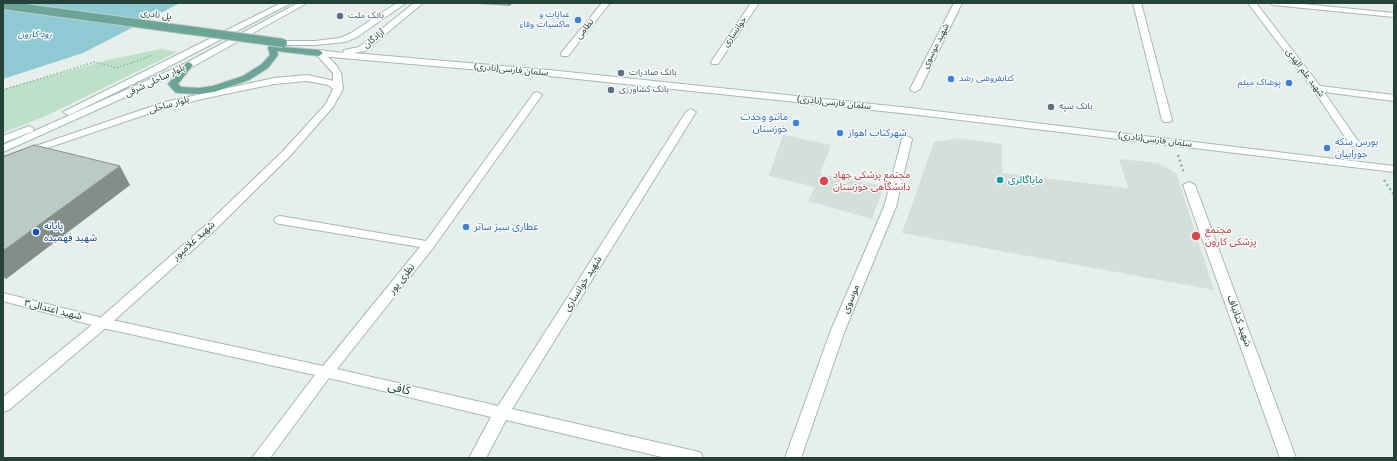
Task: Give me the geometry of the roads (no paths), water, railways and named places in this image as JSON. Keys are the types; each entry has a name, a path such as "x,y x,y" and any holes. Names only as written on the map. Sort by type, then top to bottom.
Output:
{"main road":[{"name":"پل نادری","path":"3,5 283,42"},
{"name":"پل نادری","path":"3,10 272,48"},
{"path":"189,65 173,84 178,90 199,92 214,89 246,78 266,66 274,55 272,48"},
{"name":"سلمان فارسی(نادری)","path":"272,48 320,53"}],"street":[{"name":"بلوار ساحلی شرقی","path":"3,140 47,122 159,68 287,3"},
{"name":"بلوار ساحلی شرقی","path":"3,149 189,65 303,3"},
{"name":"آزادگان","path":"283,42 315,44 342,40 354,35 402,3"},
{"name":"آزادگان","path":"320,53 342,53 362,49 419,3"},
{"name":"نظامی","path":"565,54 606,3"},
{"name":"خوانساری","path":"715,62 756,3"},
{"name":"شهید موسوی","path":"915,89 958,3"},
{"path":"1138,3 1167,120"},
{"name":"شهید علم الهدی","path":"1252,3 1318,88 1355,144"},
{"path":"320,53 333,67 337,74 338,89"},
{"name":"سلمان فارسی(نادری)","path":"320,53 556,74 887,109 1394,169"},
{"name":"بلوار ساحلی","path":"3,160 168,104 225,91 274,81 307,78 331,83 338,89"},
{"path":"1318,88 1394,98"},
{"name":"شهید غلامپور","path":"3,406 103,323 212,226 286,154 330,105 338,89"},
{"name":"نظری پور","path":"260,458 326,372 429,245 537,95"},
{"name":"شهید خوانساری","path":"477,458 501,414 691,112"},
{"name":"موسوی","path":"793,458 838,330 890,207 907,139"},
{"name":"شهید کتانباف","path":"1189,185 1288,458"},
{"path":"280,220 429,245"},
{"name":"شهید اعتدالی۳","path":"3,297 103,323"},
{"name":"کافی","path":"103,323 326,372 695,458"}],"lane":[{"path":"1273,3 1394,15"}],"water":[{"name":"رود کارون","path":"3,3 180,3 83,53 3,79"}],"place":[{"name":"بانک ملت","path":"340,16"},
{"name":"عبایات و ماکسیات وفاء","path":"578,20"},
{"name":"بانک صادرات","path":"621,73"},
{"name":"کتابفروشی رشد","path":"951,79"},
{"name":"پوشاک میثم","path":"1289,83"},
{"name":"بانک کشاورزی","path":"611,90"},
{"name":"بانک سپه","path":"1051,107"},
{"name":"مانتو وحدت خوزستان","path":"796,123"},
{"name":"شهرکتاب اهواز","path":"840,133"},
{"name":"بورس سکه جورابیان","path":"1327,148"},
{"name":"مایاگالری","path":"1000,180"},
{"name":"مجتمع پزشکی جهاد دانشگاهی خوزستان","path":"824,181"},
{"name":"عطاری سبز ساتر","path":"466,227"},
{"name":"پایانه شهید فهمیده","path":"36,232"},
{"name":"مجتمع پزشکی کارون","path":"1196,236"}]}
